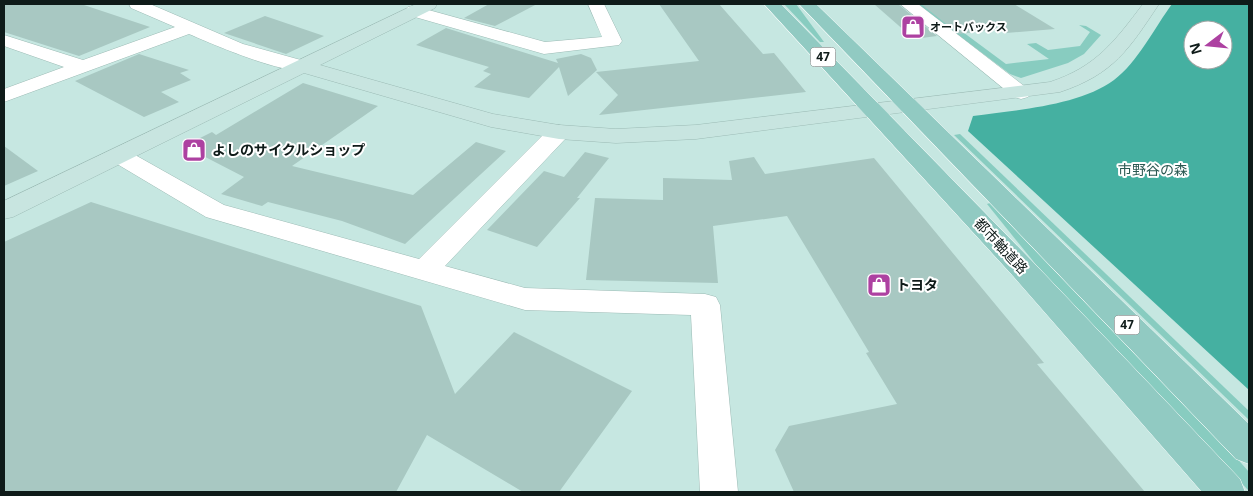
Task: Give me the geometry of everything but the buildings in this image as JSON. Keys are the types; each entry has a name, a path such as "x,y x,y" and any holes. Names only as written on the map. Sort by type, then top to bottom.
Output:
{"main road":[{"name":"都市軸道路","path":"772,4 1023,269 1226,492"},
{"name":"47","path":"807,4 1249,448"}],"street":[{"path":"136,4 236,48 491,120 559,132 616,136 663,135 1021,94 1073,83 1102,67 1151,4"},
{"path":"4,210 120,156 421,8 544,48 613,41 596,4"},
{"path":"908,4 1021,94"},
{"path":"4,96 189,28"},
{"path":"4,40 83,67"},
{"path":"425,270 559,132"},
{"path":"120,156 214,211 525,299 705,305 719,492"}],"green space":[{"path":"784,4 796,4 824,42 820,42"},
{"path":"917,4 925,4 1006,64 1049,59 1027,44 1036,43 1048,50 1080,46 1090,32 1079,25 1086,26 1101,35 1084,54 1068,63 1021,78 1010,74"},
{"name":"市野谷の森","path":"1172,4 1249,4 1249,390 968,131 973,116 1046,106 1083,96 1100,89 1122,73 1145,44"},
{"path":"960,134 1249,411 1249,420 954,135"},
{"path":"990,203 1211,429 1249,472 1249,491 1050,282 987,204"}],"place":[{"name":"オートバックス","path":"913,27"},
{"name":"よしのサイクルショップ","path":"194,150"},
{"name":"トヨタ","path":"879,285"}]}
